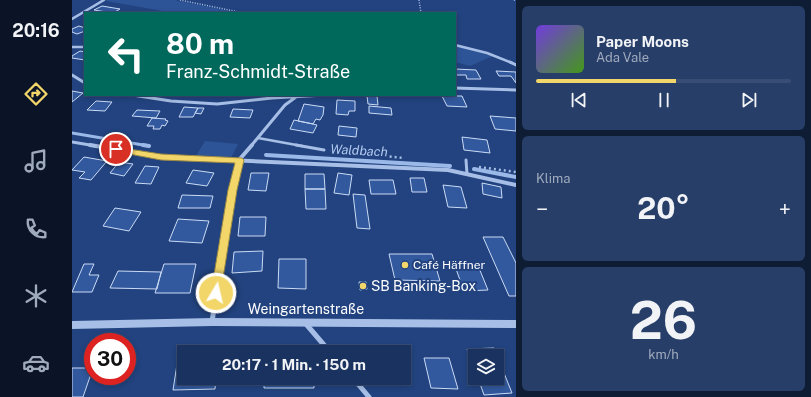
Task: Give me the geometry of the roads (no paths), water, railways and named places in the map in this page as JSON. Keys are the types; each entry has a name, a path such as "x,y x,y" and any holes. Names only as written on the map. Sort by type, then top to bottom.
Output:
{"street":[{"path":"72,19 104,0"},
{"path":"456,45 487,53 516,65"},
{"path":"72,47 84,46"},
{"path":"72,75 84,82"},
{"path":"456,88 516,90"},
{"path":"138,96 171,101 217,104 296,96"},
{"path":"212,322 232,190 239,160 286,105 296,96"},
{"path":"72,142 161,157 448,170 516,185"},
{"name":"Weingartenstraße","path":"72,325 212,322 516,324"},
{"path":"306,323 324,345"},
{"path":"359,385 369,397"}],"lane":[{"path":"258,138 324,150"},
{"path":"466,160 467,174"}],"waterway":[{"name":"Waldbach","path":"72,133 149,146 143,145"},
{"name":"Waldbach","path":"266,155 450,166"},
{"path":"474,169 516,177"}],"place":[{"name":"Café Häffner","path":"405,265"},
{"name":"SB Banking-Box","path":"363,286"}]}
